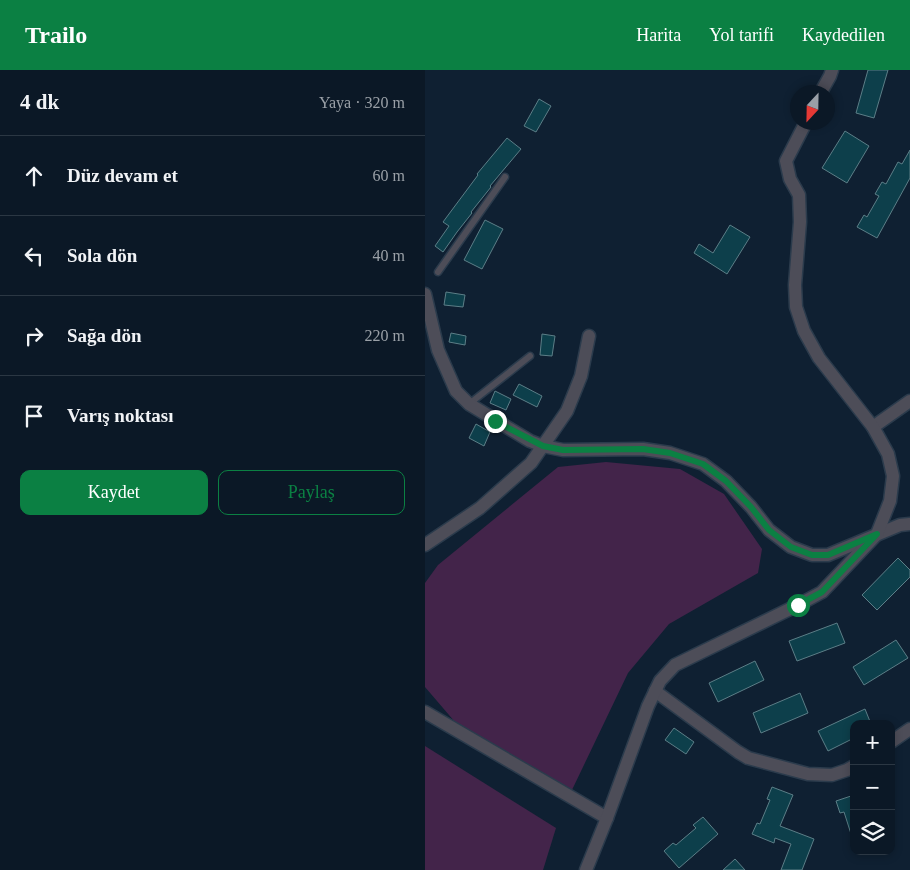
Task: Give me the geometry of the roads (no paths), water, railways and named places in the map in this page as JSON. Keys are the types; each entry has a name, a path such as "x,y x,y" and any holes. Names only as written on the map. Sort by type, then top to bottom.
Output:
{"street":[{"path":"825,85 832,70"},
{"path":"586,870 607,818 647,706 660,681 675,665 822,592 877,534 890,501 893,476 889,454 873,427 819,358 804,331 796,307 795,279 800,222 799,195 789,179 786,161 802,130"},
{"path":"425,294 438,350 456,391 469,404 495,421 543,446 563,450 643,449 670,453 703,464 726,481 751,507 769,530 791,547 812,555 828,555 900,525 910,524"},
{"path":"425,544 480,508 531,463 567,411 581,376 589,336"},
{"path":"873,427 910,401"},
{"path":"655,691 748,758 808,774 832,775 850,768"},
{"path":"425,712 607,818"},
{"path":"895,739 910,729"}],"lane":[{"path":"438,272 505,177"},
{"path":"469,404 530,356"}]}
